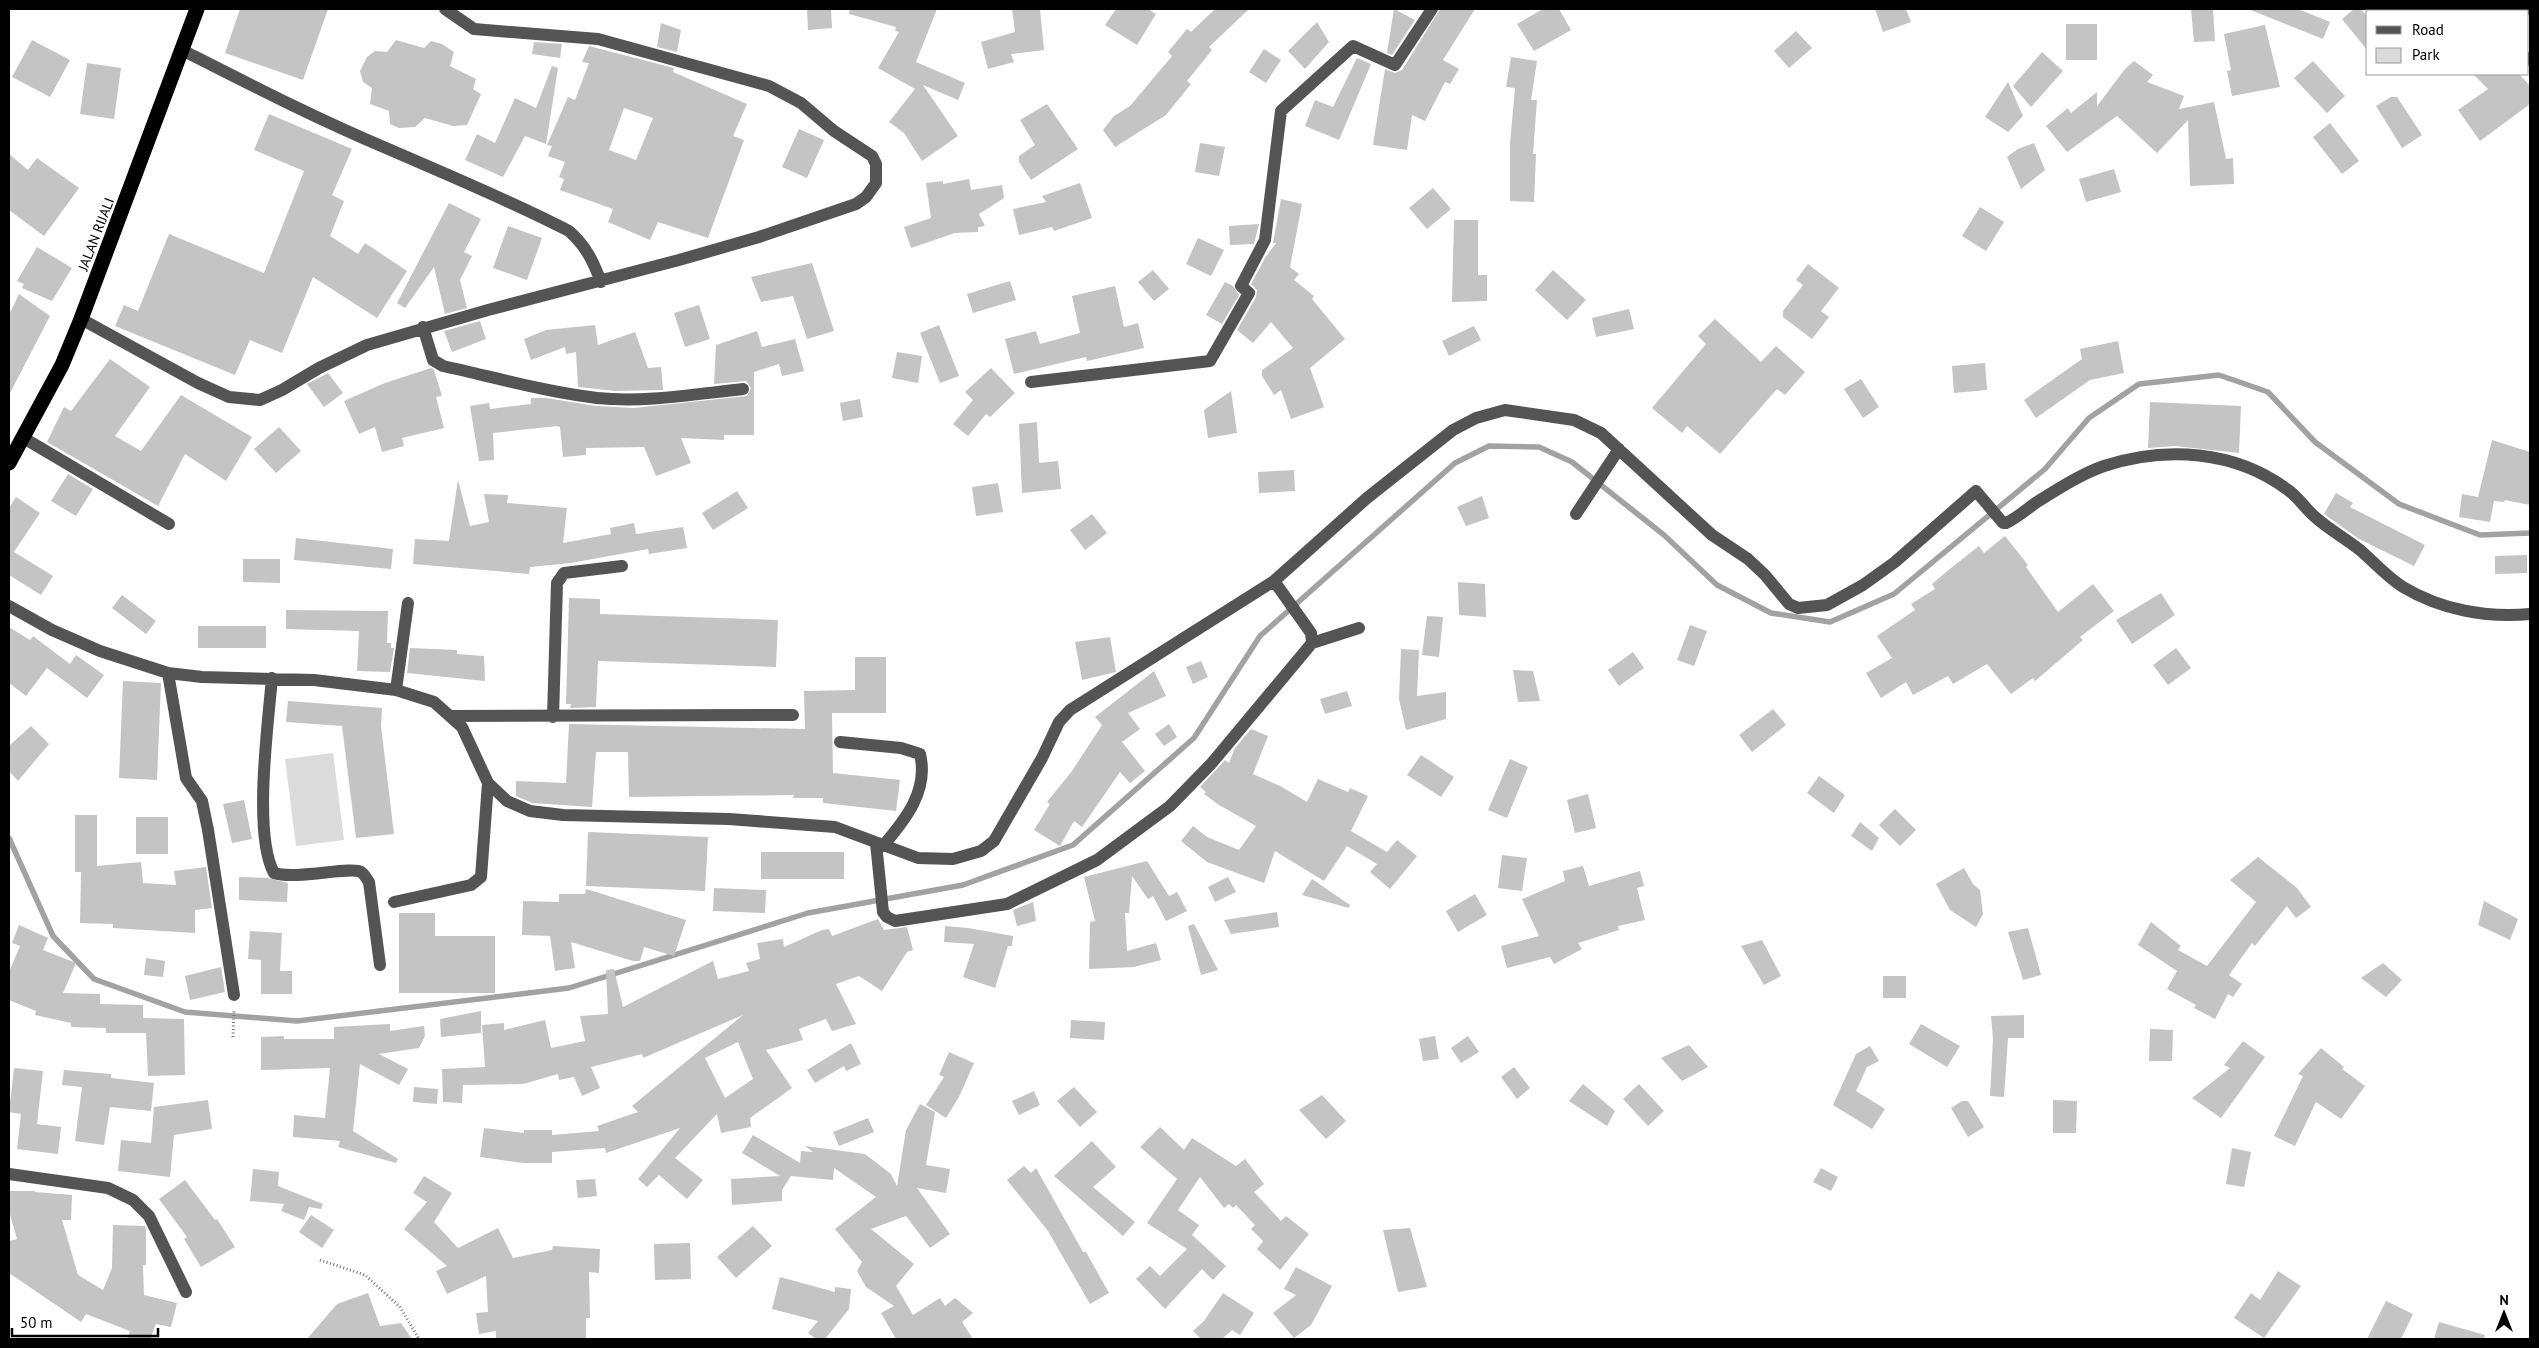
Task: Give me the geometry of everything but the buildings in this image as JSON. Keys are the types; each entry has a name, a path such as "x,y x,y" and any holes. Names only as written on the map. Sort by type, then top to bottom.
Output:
{"highway":[{"name":"JALAN RIJALI","path":"10,459 62,365 197,9"}],"street":[{"path":"81,319 198,383 229,397 260,400 367,345 423,327 601,282 759,237 856,204 866,197 876,183 876,164 872,156 834,131 801,103 769,86 598,39 474,29 445,9"},
{"path":"1031,382 1210,362 1249,293 1242,286 1265,240 1280,111 1353,46 1395,65 1432,9"},
{"path":"182,50 298,108 386,148 454,176 569,231 582,242 592,257 601,282"},
{"path":"423,327 433,360 443,366 553,390 598,398 644,399 743,389"},
{"path":"9,606 52,630 100,651 168,672 202,677 314,680 396,690 434,702 452,716 462,727 488,784 507,801 530,811 563,815 797,823 835,827 918,858 953,859 981,851 994,841 1042,758 1059,722 1070,710 1274,581 1386,482 1453,430 1476,418 1505,410 1574,420 1601,433 1712,535 1759,569 1789,604 1798,608 1827,605 1863,585 1895,562 1978,491 2003,523 2083,475 2104,466 2151,457 2211,456 2242,464 2270,478 2289,491 2315,517 2403,587 2421,596 2469,612 2488,616 2530,614"},
{"path":"22,437 169,524"},
{"path":"1576,514 1619,449"},
{"path":"553,717 557,583 564,573 622,566"},
{"path":"1274,581 1312,636 1312,643"},
{"path":"396,690 408,603"},
{"path":"840,742 901,748 920,754 923,768 918,794 906,818 879,844 883,912 887,918 895,921 904,921 1007,904 1097,860 1170,806 1211,764 1312,643 1359,628"},
{"path":"168,672 186,778 202,801 208,830 234,995"},
{"path":"272,678 264,790 266,851 269,864 274,873 283,876 298,877 352,870 361,872 369,882 380,965"},
{"path":"452,716 793,715"},
{"path":"394,902 471,885 481,877 488,784"},
{"path":"9,1174 108,1188 133,1200 148,1216 186,1292"}],"path":[{"path":"233,1038 234,995"},
{"path":"320,1260 365,1275 400,1307 419,1339"}],"green space":[{"path":"333,753 344,840 296,846 285,759"}],"waterway":[{"path":"9,838 53,936 94,979 185,1012 297,1021 569,988 808,913 963,885 1073,845 1194,738 1260,636 1455,463 1489,446 1539,447 1572,462 1664,535 1717,585 1771,613 1830,622 1894,594 2045,469 2089,418 2139,384 2219,375 2268,392 2315,442 2399,504 2480,535 2530,533"}]}
